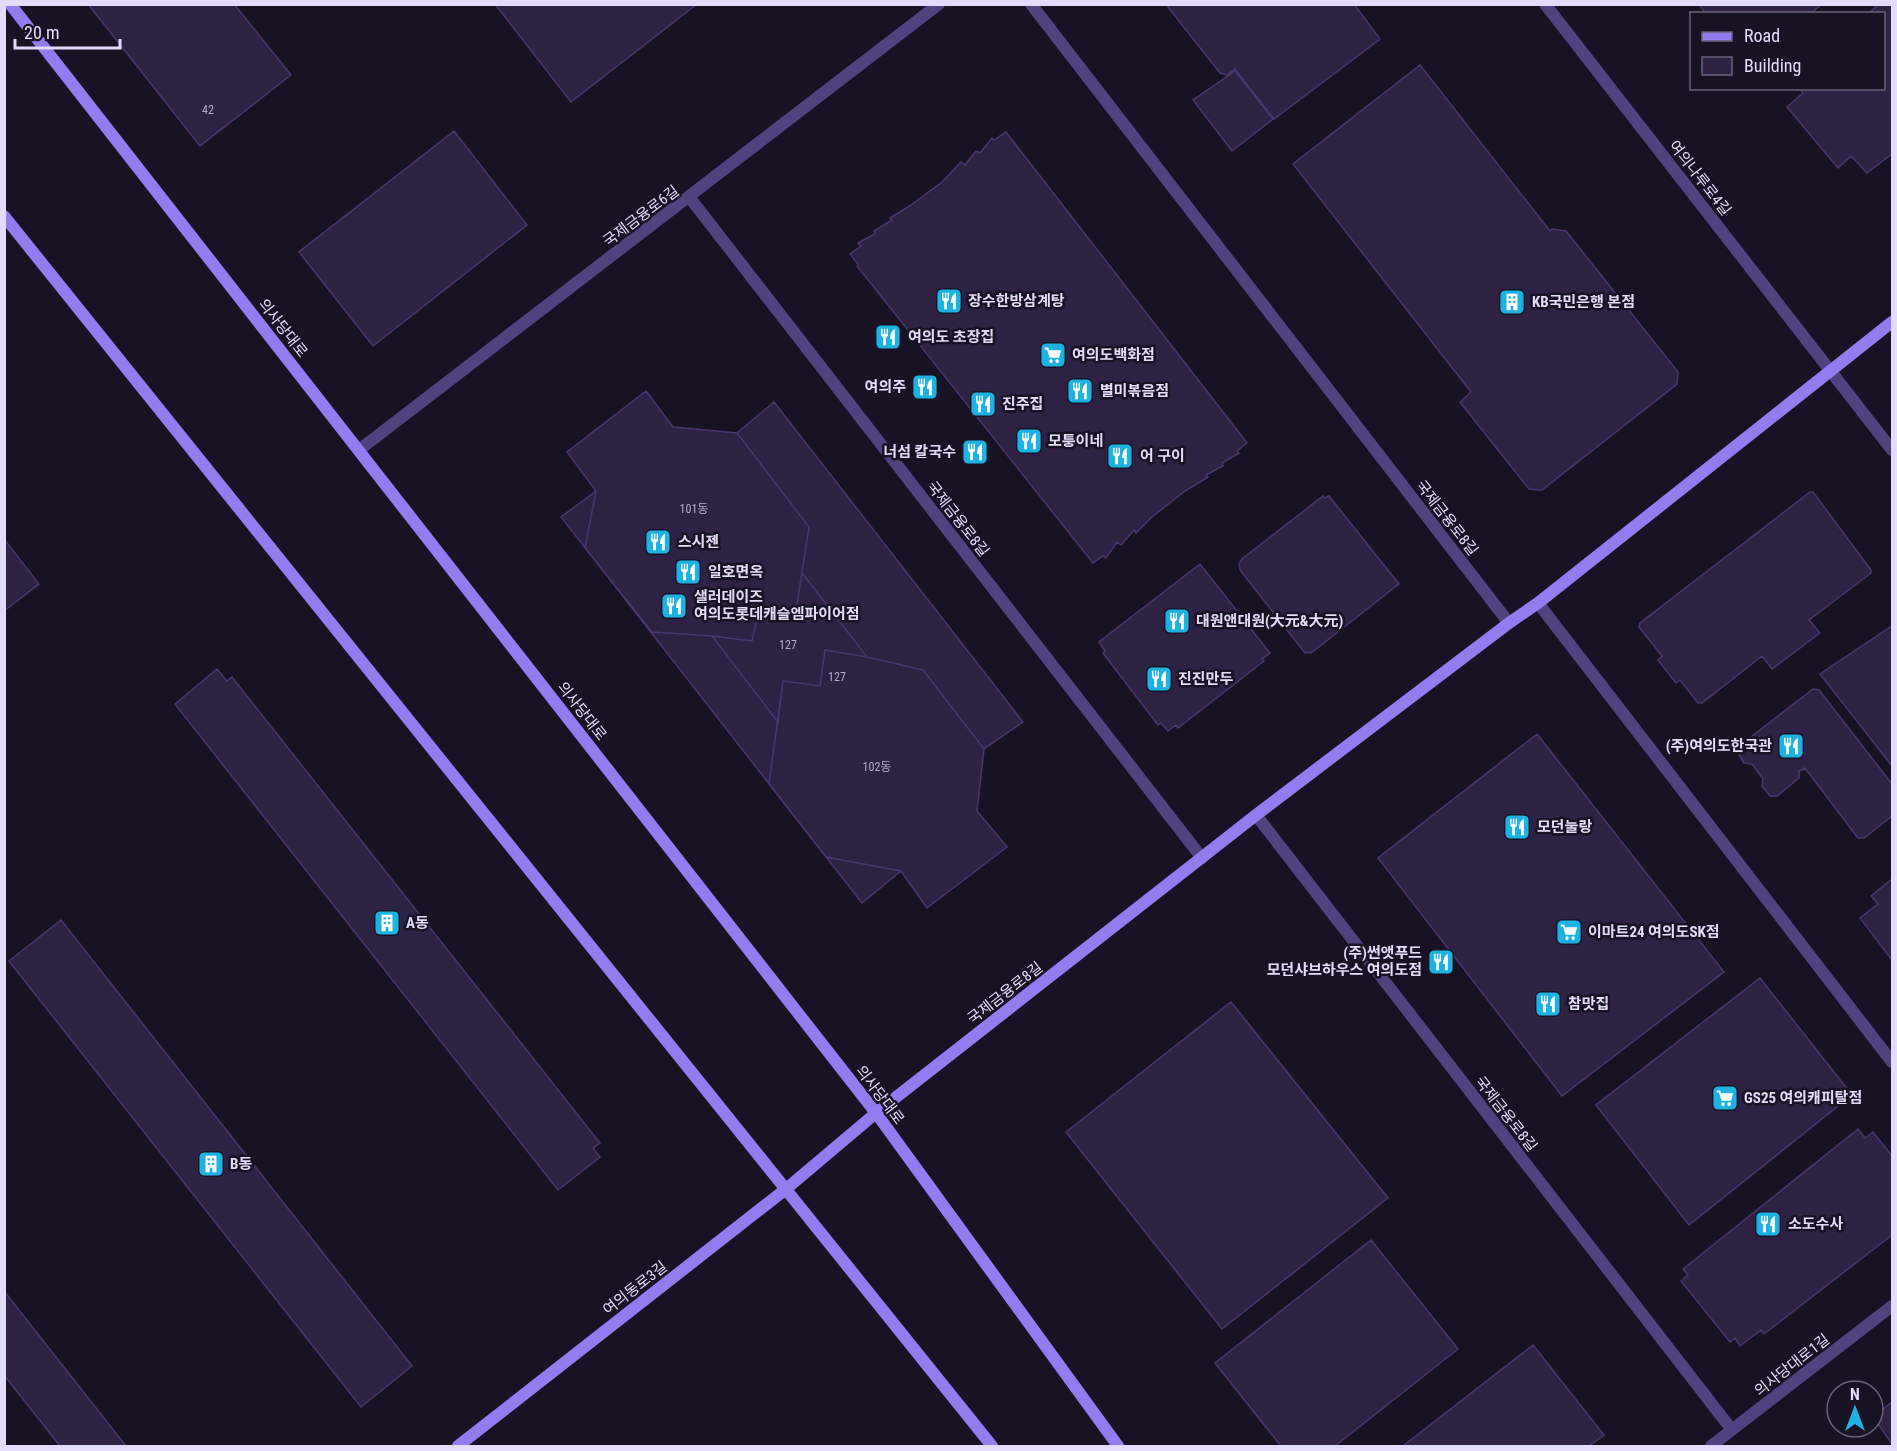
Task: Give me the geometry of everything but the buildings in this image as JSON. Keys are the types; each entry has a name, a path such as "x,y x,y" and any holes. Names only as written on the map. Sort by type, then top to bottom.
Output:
{"main road":[{"name":"의사당대로","path":"10,4 876,1113 1118,1446"},
{"path":"4,216 992,1446"},
{"name":"국제금융로8길","path":"830,1153 876,1113 1256,815 1538,603 1893,322"},
{"name":"여의동로3길","path":"458,1446 830,1153"}],"street":[{"name":"국제금융로6길","path":"359,450 690,198 939,4"},
{"name":"국제금융로8길","path":"1031,4 1509,623"},
{"name":"여의나루로4길","path":"1545,4 1893,450"},
{"name":"국제금융로8길","path":"690,198 1202,858"},
{"path":"1538,603 1893,1062"},
{"name":"국제금융로8길","path":"1256,815 1732,1430"},
{"name":"의사당대로1길","path":"1711,1446 1893,1306"}],"place":[{"name":"장수한방삼계탕","path":"949,301"},
{"name":"KB국민은행 본점","path":"1512,302"},
{"name":"여의도 초장집","path":"888,337"},
{"name":"여의도백화점","path":"1053,355"},
{"name":"여의주","path":"925,387"},
{"name":"별미볶음점","path":"1080,391"},
{"name":"진주집","path":"983,404"},
{"name":"모퉁이네","path":"1029,441"},
{"name":"너섬 칼국수","path":"975,452"},
{"name":"어 구이","path":"1120,456"},
{"name":"스시젠","path":"658,542"},
{"name":"일호면옥","path":"688,572"},
{"name":"샐러데이즈 여의도롯데캐슬엠파이어점","path":"674,606"},
{"name":"대원앤대원(大元&大元)","path":"1177,621"},
{"name":"진진만두","path":"1159,679"},
{"name":"(주)여의도한국관","path":"1791,746"},
{"name":"모던눌랑","path":"1517,827"},
{"name":"A동","path":"387,923"},
{"name":"이마트24 여의도SK점","path":"1569,932"},
{"name":"(주)썬앳푸드 모던샤브하우스 여의도점","path":"1441,962"},
{"name":"참맛집","path":"1548,1004"},
{"name":"GS25 여의캐피탈점","path":"1725,1098"},
{"name":"B동","path":"211,1164"},
{"name":"소도수사","path":"1768,1224"}]}
